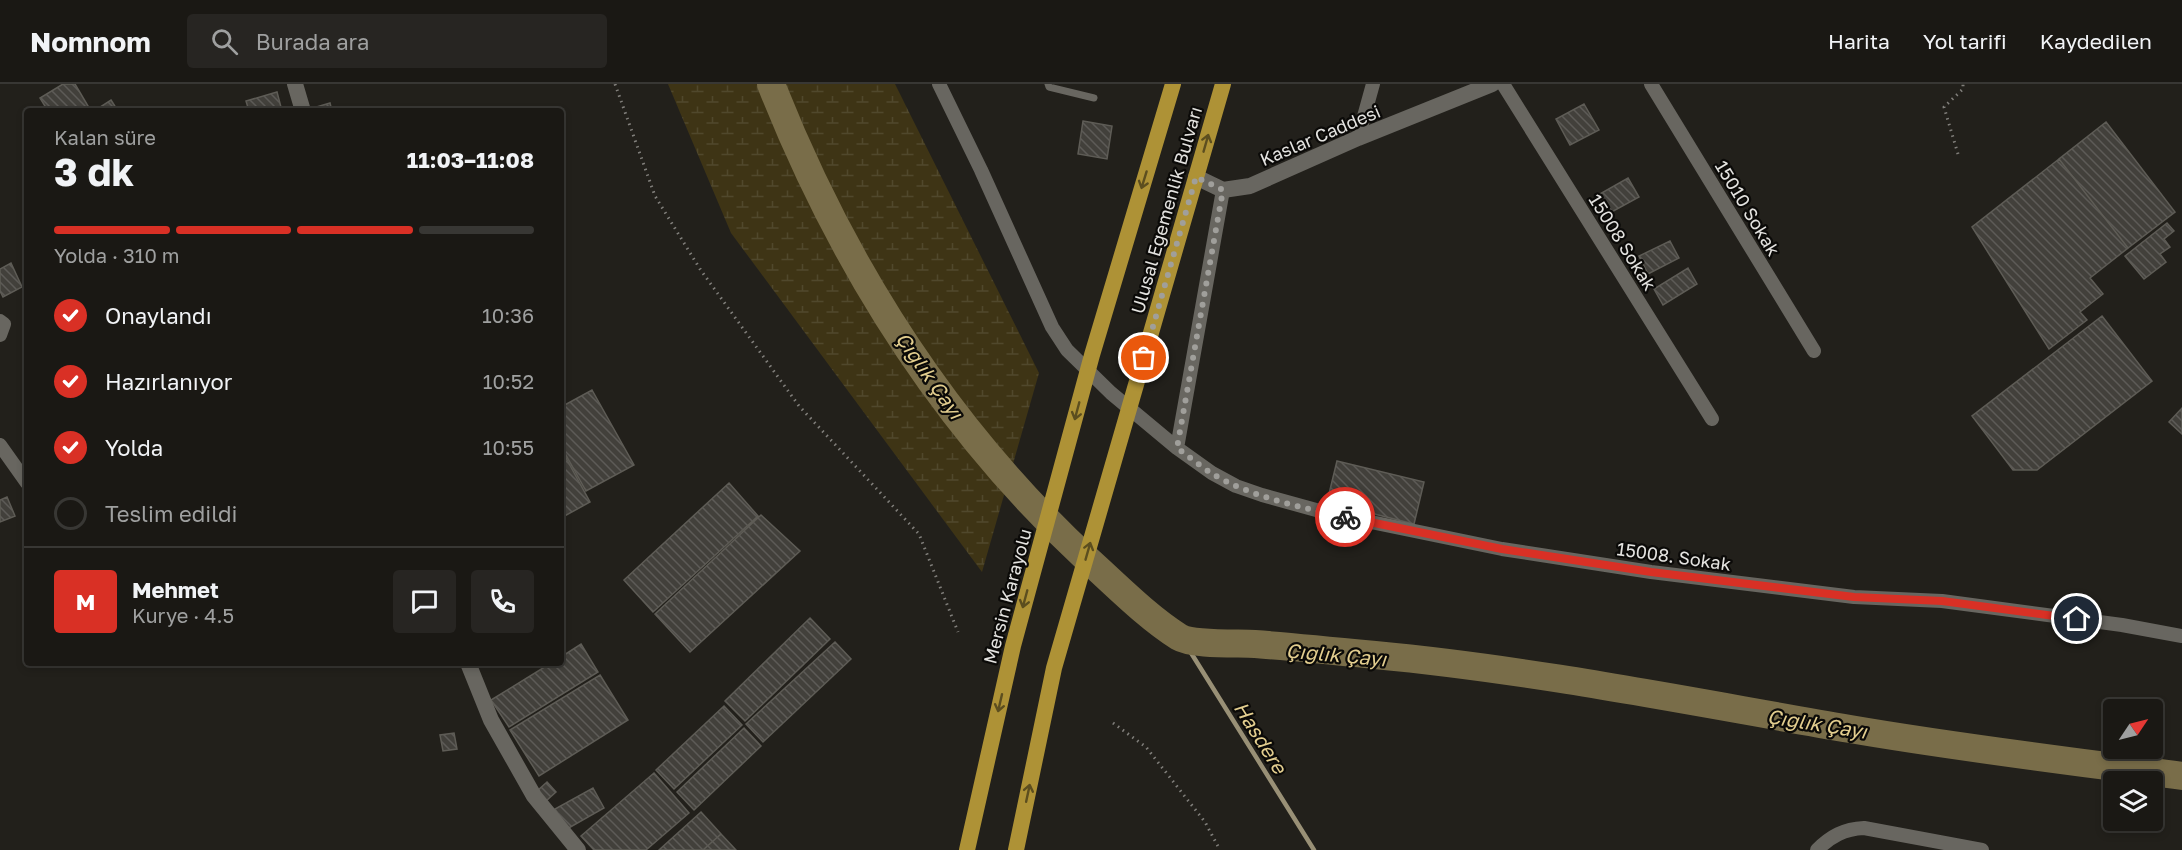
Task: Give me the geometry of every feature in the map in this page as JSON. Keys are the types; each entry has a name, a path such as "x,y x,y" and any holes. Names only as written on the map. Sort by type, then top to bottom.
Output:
{"highway":[{"name":"Ulusal Egemenlik Bulvarı","path":"1092,355 1173,84"},
{"name":"Ulusal Egemenlik Bulvarı","path":"1016,850 1054,668 1223,84"},
{"name":"Mersin Karayolu","path":"967,850 1013,646 1092,355"}],"street":[{"path":"295,84 302,108"},
{"name":"15008. Sokak","path":"939,84 981,170 1052,327 1067,350 1085,369 1177,448 1212,473 1236,486 1327,513 1502,549 1651,572 1854,597 1942,601 2122,625 2182,636"},
{"path":"1358,138 1374,84"},
{"name":"Kaslar Caddesi","path":"1223,190 1237,190 1250,186 1358,138 1492,84"},
{"name":"15008 Sokak","path":"1503,84 1712,419"},
{"name":"15010 Sokak","path":"1651,84 1814,351"},
{"path":"1177,448 1223,190 1196,177"},
{"path":"0,321 4,324 0,335"},
{"path":"0,445 24,479"},
{"path":"469,666 491,720 534,796 578,850"},
{"path":"1816,850 1835,834 1849,829 1864,828 1982,850"}],"lane":[{"path":"1048,84 1049,87 1094,98"}],"path":[{"path":"615,84 655,196 700,269 799,406 919,534 958,632"},
{"path":"1958,154 1944,107 1963,89 1963,84"},
{"path":"1113,723 1146,747 1205,822 1220,850"}],"green space":[{"path":"668,84 895,84 1039,373 982,572 731,233"}],"building":[{"path":"63,84 75,84 89,108 46,108 40,98"},
{"path":"277,92 281,108 248,108 246,101"},
{"path":"111,100 116,108 99,108"},
{"path":"330,103 331,108 313,108"},
{"path":"1584,104 1599,130 1570,145 1556,119"},
{"path":"1083,121 1112,126 1107,159 1078,154"},
{"path":"2106,122 2175,212 2128,248 2059,159"},
{"path":"2059,159 2128,248 2090,278 2103,294 2080,312 2087,320 2049,349 1972,227"},
{"path":"1628,178 1639,197 1608,214 1598,195"},
{"path":"2167,223 2174,231 2164,239 2170,247 2160,254 2166,262 2144,279 2125,256"},
{"path":"1670,241 1679,258 1648,274 1639,256"},
{"path":"11,263 22,287 3,297 0,291 0,269"},
{"path":"1688,268 1697,284 1663,305 1654,289"},
{"path":"2102,316 2152,381 2037,470 2013,470 1972,416"},
{"path":"592,390 634,465 586,491 564,451 564,405"},
{"path":"2182,408 2182,434 2169,422"},
{"path":"564,454 590,502 564,516"},
{"path":"1337,461 1424,482 1414,524 1327,502"},
{"path":"729,483 758,516 653,612 624,580"},
{"path":"7,497 15,516 0,522 0,500"},
{"path":"761,515 800,551 690,652 655,614"},
{"path":"810,618 830,639 745,721 725,701"},
{"path":"835,642 851,659 763,742 746,724"},
{"path":"581,644 598,672 509,727 491,700 546,666 564,666 564,655"},
{"path":"600,675 628,720 539,776 510,730"},
{"path":"724,706 742,725 674,789 656,770"},
{"path":"744,728 761,746 694,810 677,792"},
{"path":"454,733 457,749 443,751 440,735"},
{"path":"654,773 689,813 646,850 594,850 581,836"},
{"path":"547,782 556,792 546,801 537,791"},
{"path":"593,788 604,808 567,829 555,809"},
{"path":"701,812 721,834 703,850 659,850"},
{"path":"721,834 736,850 703,850"}],"waterway":[{"name":"Çığlık Çayı","path":"771,84 830,216 902,340 943,398 1036,508 1132,600 1155,620 1185,640 1300,648 1494,669 1891,736 2182,776"},
{"name":"Hasdere","path":"1183,640 1314,850"}],"way so far":[{"path":"1144,358 1196,177 1223,190 1177,448 1212,473 1236,486 1345,517"}],"route":[{"path":"1345,517 1502,549 1651,572 1854,597 1942,601 2077,619"}]}
